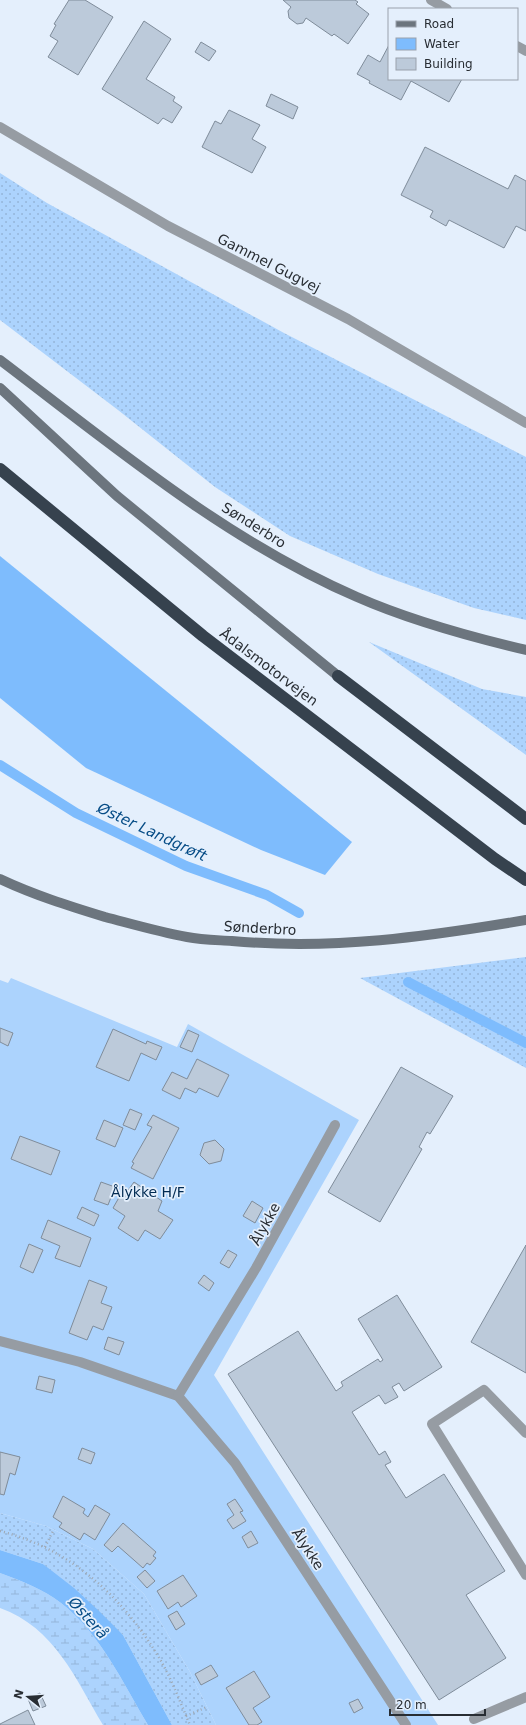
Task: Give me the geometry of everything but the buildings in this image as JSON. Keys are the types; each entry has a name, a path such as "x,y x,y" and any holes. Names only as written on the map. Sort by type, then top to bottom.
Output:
{"highway":[{"name":"Ådalsmotorvejen","path":"0,469 203,636 495,859 526,880"},
{"path":"338,676 526,819"}],"street":[{"path":"433,0 445,8"},
{"name":"Gammel Gugvej","path":"0,127 168,226 348,319 526,423"},
{"name":"Sønderbro","path":"0,360 142,468 238,533 301,570 358,598 429,623 526,650"},
{"path":"0,388 117,496 338,676"},
{"name":"Sønderbro","path":"0,879 24,890 76,908 133,925 188,937 245,942 292,945 360,943 451,933 526,920"},
{"name":"Ålykke","path":"335,1125 256,1268 178,1396 235,1463 406,1725"},
{"path":"0,1341 80,1362 178,1396"},
{"path":"526,1433 484,1390 432,1424 526,1575"},
{"path":"474,1719 526,1697"}],"path":[{"path":"45,1547 54,1530"},
{"path":"0,1531 22,1537 45,1547 74,1563 97,1582 135,1622 159,1657 190,1725"},
{"path":"186,1716 207,1707"}],"green space":[{"path":"0,173 47,203 284,333 526,457 526,620 474,608 378,574 290,536 215,487 118,410 0,320"},
{"path":"369,642 482,689 526,697 526,755"},
{"path":"526,957 526,1068 360,978"},
{"name":"Ålykke H/F","path":"11,978 177,1047 188,1024 359,1120 214,1375 438,1725 216,1725 190,1672 144,1594 93,1549 46,1526 0,1513 0,980 8,983"},
{"path":"0,1513 46,1526 93,1549 144,1594 190,1672 216,1725 172,1725 123,1635 43,1564 0,1550"},
{"path":"0,1573 47,1594 75,1615 88,1629 110,1660 148,1725 103,1725 73,1673 62,1656 49,1641 35,1628 19,1617 0,1608"}],"water":[{"path":"0,556 352,842 325,875 261,850 86,768 0,698"},
{"name":"Østerå","path":"0,1550 43,1564 74,1588 123,1635 172,1725 148,1725 110,1660 88,1629 75,1615 54,1598 32,1586 0,1573"}],"waterway":[{"name":"Øster Landgrøft","path":"0,765 76,813 186,866 267,895 299,913"},
{"name":"Øster Landgrøft","path":"408,982 526,1043"}]}
